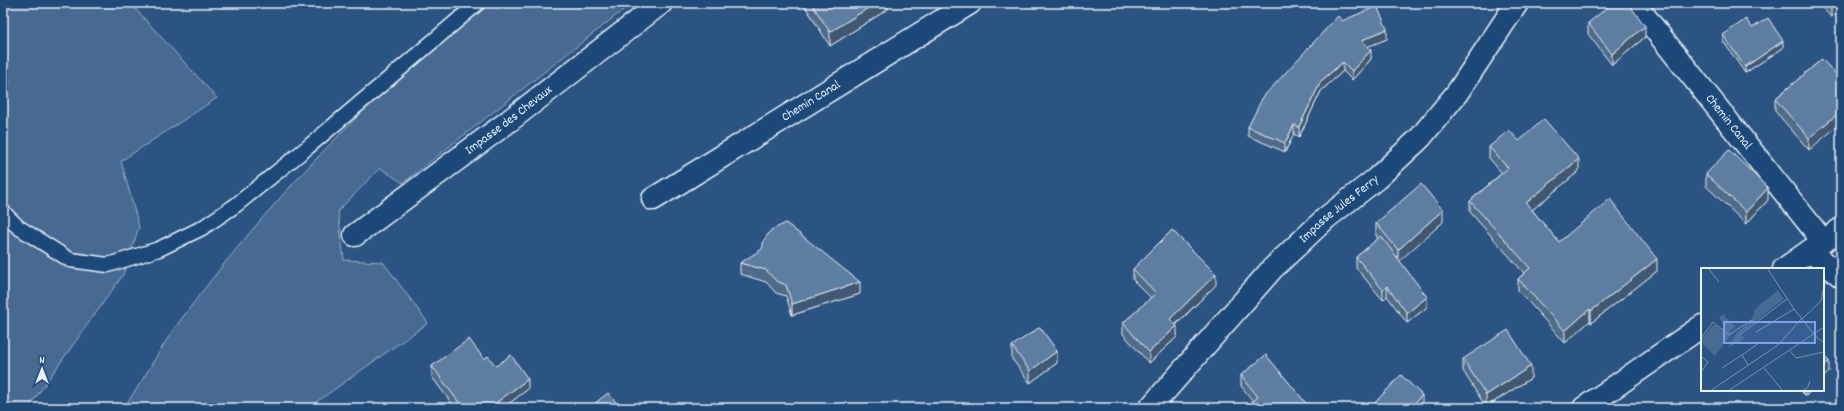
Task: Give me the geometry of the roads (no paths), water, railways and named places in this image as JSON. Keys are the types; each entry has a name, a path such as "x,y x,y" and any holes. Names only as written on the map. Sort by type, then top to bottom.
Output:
{"street":[{"name":"Chemin Canal","path":"653,199 970,3"},
{"name":"Impasse Jules Ferry","path":"1150,408 1272,269 1326,218 1376,179 1420,138 1457,93 1517,3"},
{"name":"Chemin Canal","path":"1634,3 1841,276"},
{"name":"Impasse des Chevaux","path":"355,235 509,121 651,6"},
{"path":"1785,268 1841,229"},
{"path":"1584,408 1701,327"}],"lane":[{"path":"3,212 18,227 70,260 108,265 159,249 202,228 236,205 308,147 478,3"}]}
